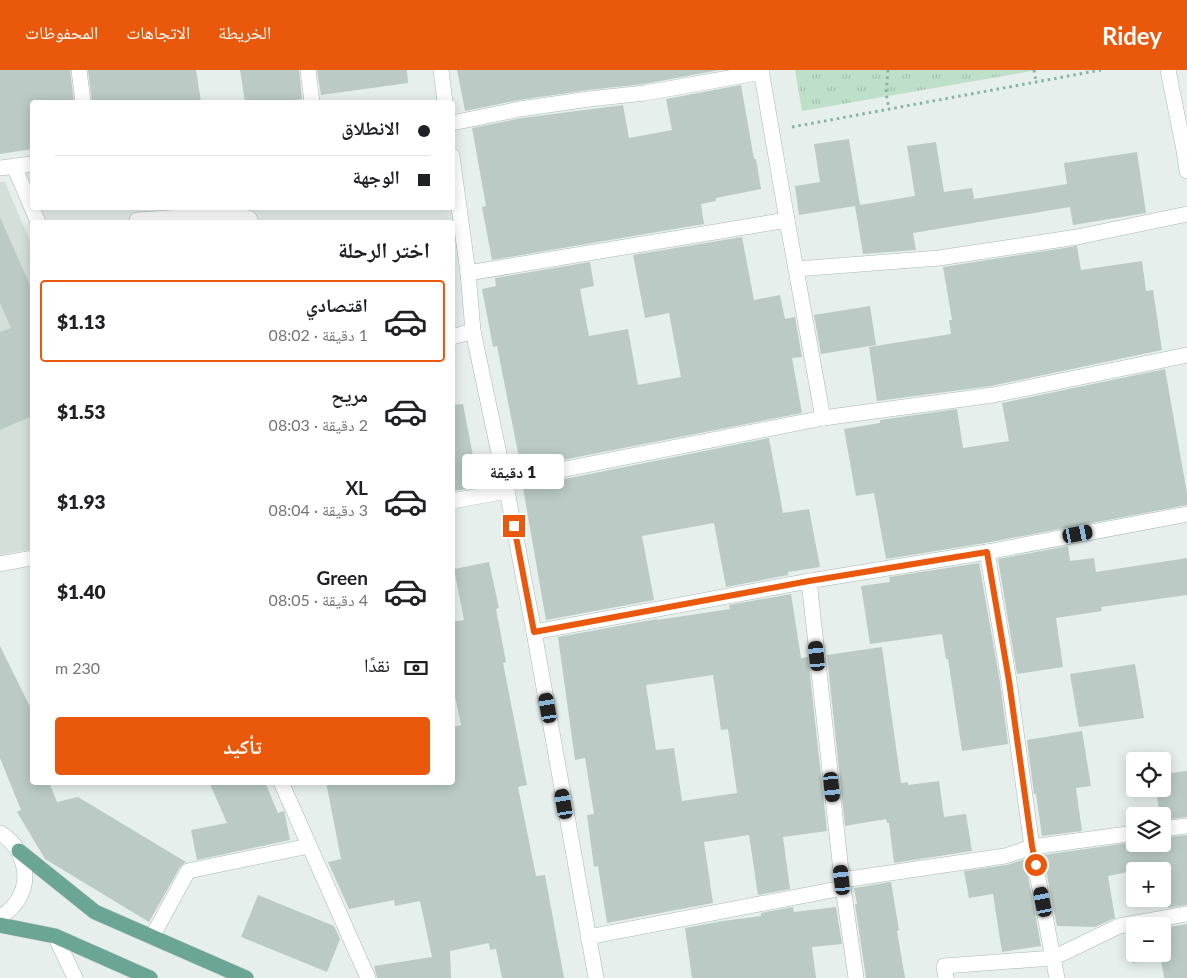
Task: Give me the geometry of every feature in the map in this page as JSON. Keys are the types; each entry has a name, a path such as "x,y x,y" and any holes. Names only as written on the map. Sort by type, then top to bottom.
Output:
{"main road":[{"path":"19,851 95,912 246,978"},
{"path":"0,925 55,936 150,978"}],"street":[{"path":"79,70 83,100"},
{"path":"308,70 312,100"},
{"path":"441,70 446,100"},
{"path":"1168,70 1186,150 1187,172"},
{"path":"455,123 520,109 645,93 762,71 823,418"},
{"path":"30,164 7,167 30,208"},
{"path":"455,178 468,273 473,331 506,486 534,632 596,978"},
{"path":"137,220 229,214 249,218 250,220"},
{"path":"796,269 938,258 1077,237 1187,214"},
{"path":"468,273 787,220"},
{"path":"455,336 473,331"},
{"path":"455,500 506,486 823,418 993,395 1187,354"},
{"path":"534,632 809,581 987,552 1187,514"},
{"path":"987,552 1009,681 1032,846 1057,978"},
{"path":"0,564 30,558"},
{"path":"809,581 843,884 856,978"},
{"path":"282,785 368,978"},
{"path":"0,821 4,836 19,851 24,866 25,883 19,898 10,910 0,917"},
{"path":"1171,828 1187,826"},
{"path":"588,937 843,884 1005,856 1032,846 1126,834"},
{"path":"152,937 188,872 309,846"},
{"path":"946,978 944,966 1054,958 1118,926 1187,914"},
{"path":"55,936 76,978"}],"path":[{"path":"888,70 886,93 889,109"},
{"path":"1034,70 1036,82"},
{"path":"772,130 1101,70"}],"shaded area":[{"path":"0,182 5,182 30,241 30,549 0,555"}],"green space":[{"path":"795,70 1038,70 802,111"}],"building":[{"path":"0,70 70,70 74,100 30,100 30,149 0,154"},
{"path":"88,70 196,70 201,100 92,100"},
{"path":"240,70 299,70 302,99 245,100"},
{"path":"317,70 407,70 408,83 321,95"},
{"path":"457,70 720,70 644,84 519,100 465,111"},
{"path":"741,85 761,189 716,198 716,201 701,204 704,224 492,260 482,207 486,206 472,128 522,118 623,105 629,138 672,130 666,99"},
{"path":"849,139 860,205 915,196 907,146 936,142 944,192 972,188 974,199 1067,184 1064,163 1137,152 1146,213 1073,225 1070,207 913,233 916,250 863,254 855,206 799,215 795,186 820,182 814,144"},
{"path":"0,217 30,285 30,417 0,430 0,332 11,328 0,303"},
{"path":"742,237 754,300 780,295 785,319 795,317 802,357 792,358 802,413 521,468 497,346 493,347 482,289 496,286 495,278 590,262 594,286 580,289 589,336 628,329 638,385 681,377 669,313 645,318 633,255"},
{"path":"1077,246 1081,270 1142,261 1146,291 1153,290 1162,350 991,386 877,401 869,347 951,334 949,320 952,320 943,267"},
{"path":"870,306 876,345 821,354 814,315"},
{"path":"1165,369 1187,493 1187,505 985,543 886,559 874,493 856,496 844,429 880,423 880,420 957,409 963,448 1009,441 1002,403"},
{"path":"463,404 479,487 455,491 455,405"},
{"path":"769,438 783,513 809,509 820,567 788,572 788,575 726,587 714,523 642,536 654,600 546,620 523,488"},
{"path":"1068,546 1070,561 1094,558 1096,572 1187,558 1187,595 1101,607 1102,611 1056,618 1063,667 1017,674 998,559"},
{"path":"489,562 499,608 496,609 506,662 503,663 527,785 518,787 536,876 545,875 564,978 502,978 496,949 490,950 489,943 450,951 451,978 377,978 374,966 432,957 420,901 395,906 394,900 349,909 328,862 341,859 327,785 455,785 455,726 461,725 455,696 455,622 464,620 455,569"},
{"path":"979,563 1000,682 1008,744 962,751 948,659 946,659 942,634 870,644 861,586 890,582 889,577"},
{"path":"791,594 801,658 808,657 827,831 783,837 790,889 758,895 749,835 704,842 713,903 607,923 598,866 594,867 587,815 594,814 585,758 575,760 558,637 657,619 730,609 729,605","holes":["713,675 721,730 728,729 737,793 682,801 674,748 656,750 646,685"]},
{"path":"0,646 30,707 30,785 50,785 57,802 78,797 186,862 180,867 149,922 45,859 17,812 21,810 0,758"},
{"path":"882,647 901,783 908,782 908,785 939,781 944,817 966,814 972,851 894,863 889,823 887,823 886,819 845,826 827,655"},
{"path":"1135,664 1144,718 1079,727 1070,674"},
{"path":"1082,731 1091,786 1076,788 1082,831 1042,836 1027,740"},
{"path":"1187,771 1187,817 1171,819 1171,807 1159,807 1157,797 1171,797 1171,773"},
{"path":"210,785 266,785 278,813 284,811 290,840 197,860 191,830 227,823"},
{"path":"1187,835 1187,905 1168,908 1171,907 1171,862 1126,862 1126,872 1108,876 1115,918 1095,927 1057,926 1043,855 1126,843 1126,852 1171,852 1171,837"},
{"path":"1025,859 1041,946 1002,952 993,894 969,898 964,871 1007,865"},
{"path":"891,882 905,978 866,978 854,888"},
{"path":"258,895 334,926 340,939 327,972 241,937"},
{"path":"793,907 794,912 836,907 842,944 812,947 816,978 692,978 685,928 761,916 761,913"},
{"path":"1187,924 1187,978 1164,978 1161,962 1171,962 1171,927"}],"route":[{"path":"514,526 534,632 809,581 987,552 1009,681 1036,865"}]}
